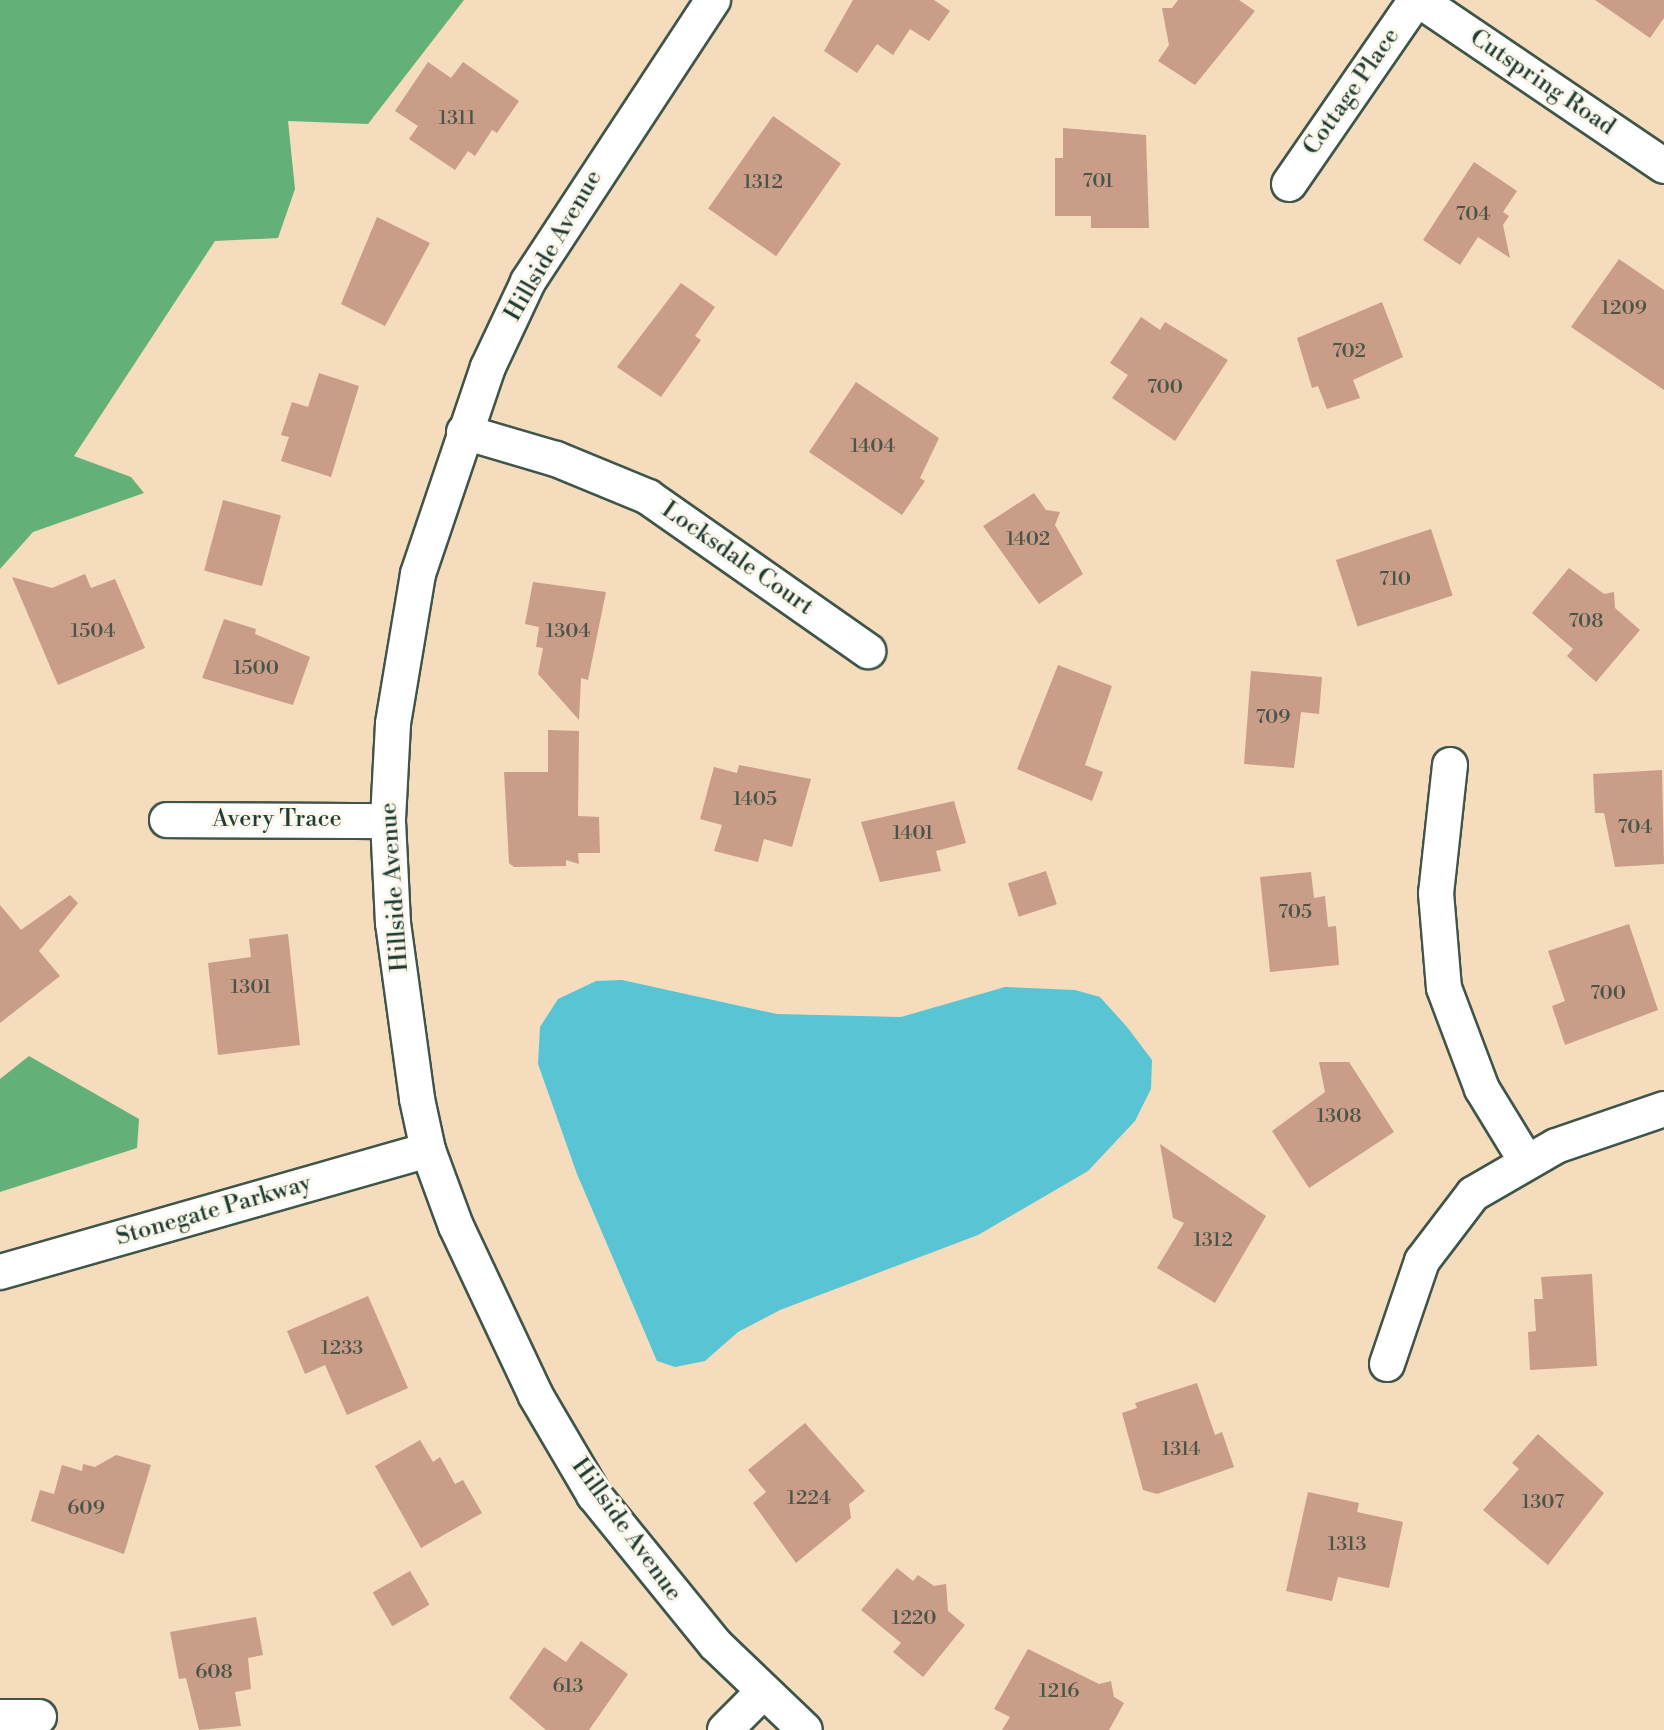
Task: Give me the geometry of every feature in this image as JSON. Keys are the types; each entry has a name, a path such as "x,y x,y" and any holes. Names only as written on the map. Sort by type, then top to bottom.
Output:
{"street":[{"name":"Hillside Avenue","path":"713,0 528,282 464,432 418,574 393,724 388,821 393,923 428,1150 456,1226 524,1371 594,1495 661,1583 763,1692 805,1730"},
{"name":"Cutspring Road","path":"1418,0 1664,166"},
{"name":"Cottage Place","path":"1289,184 1418,0"},
{"name":"Locksdale Court","path":"464,432 556,459 648,497 868,651"},
{"path":"1450,765 1436,893 1444,988 1482,1089 1526,1161"},
{"name":"Avery Trace","path":"167,820 388,821"},
{"path":"1387,1364 1411,1286 1444,1226 1473,1194 1526,1161 1664,1109"},
{"name":"Stonegate Parkway","path":"0,1272 428,1150"},
{"path":"725,1730 763,1692"},
{"path":"0,1717 39,1717"}],"green space":[{"path":"0,0 464,0 368,124 288,121 295,189 278,238 215,241 74,456 131,477 144,493 33,532 0,569"},
{"path":"29,1056 139,1119 137,1148 0,1192 0,1079"}],"water":[{"path":"622,980 777,1014 901,1017 1005,987 1075,990 1100,997 1127,1027 1152,1060 1151,1089 1135,1121 1088,1171 978,1235 780,1310 738,1332 705,1361 675,1367 657,1361 577,1174 538,1064 540,1027 558,999 596,981"}],"building":[{"path":"853,0 934,0 950,11 929,41 910,29 893,55 877,44 857,73 824,51"},
{"path":"1178,0 1239,0 1255,11 1195,85 1158,61 1169,45 1162,8 1172,8"},
{"path":"1595,0 1664,0 1664,18 1650,38"},
{"path":"428,62 451,78 463,62 519,101 497,133 492,130 475,156 468,151 455,170 409,139 418,126 395,111"},
{"path":"773,116 841,164 776,256 708,209"},
{"path":"1063,128 1146,135 1149,228 1091,228 1091,216 1055,216 1055,158 1063,158"},
{"path":"1474,162 1517,191 1503,212 1509,216 1503,225 1510,258 1478,237 1460,265 1423,240"},
{"path":"377,217 430,243 385,326 341,304"},
{"path":"1619,259 1664,290 1664,390 1571,327"},
{"path":"681,283 715,307 695,336 701,340 661,397 617,367"},
{"path":"1382,302 1403,357 1353,380 1360,398 1327,409 1318,386 1312,388 1297,338"},
{"path":"1141,317 1160,330 1165,322 1228,360 1175,441 1112,398 1128,375 1110,363"},
{"path":"319,373 359,386 331,477 281,461 289,437 281,435 292,402 308,407"},
{"path":"856,382 939,438 920,478 925,481 902,515 809,452"},
{"path":"1034,493 1046,510 1060,512 1055,525 1083,574 1039,604 983,526"},
{"path":"223,500 281,516 262,586 204,571"},
{"path":"1431,529 1453,596 1358,626 1336,560"},
{"path":"1569,568 1604,594 1614,592 1615,608 1640,630 1596,682 1567,656 1573,649 1532,613"},
{"path":"85,574 91,588 115,579 145,648 58,685 12,577 52,588"},
{"path":"533,582 606,592 588,680 581,678 579,720 538,674 543,648 536,647 539,627 525,624"},
{"path":"224,619 256,629 255,634 310,657 293,705 202,678"},
{"path":"1058,665 1112,686 1085,765 1103,772 1092,801 1017,769"},
{"path":"1251,671 1322,677 1319,714 1301,712 1294,768 1244,764"},
{"path":"548,730 579,731 578,816 599,817 600,853 578,853 579,864 566,860 566,866 514,867 509,863 504,772 548,772"},
{"path":"739,765 811,779 792,847 764,839 758,862 714,851 722,825 700,819 714,767 737,773"},
{"path":"1662,770 1664,864 1615,867 1604,813 1595,813 1593,774"},
{"path":"954,801 966,843 936,851 941,871 880,882 861,822"},
{"path":"1046,871 1057,904 1019,917 1008,883"},
{"path":"1311,872 1314,898 1325,896 1328,927 1336,926 1339,965 1270,972 1260,877"},
{"path":"70,895 78,903 39,951 60,976 0,1023 0,905 21,930"},
{"path":"1629,924 1658,1010 1565,1045 1552,1006 1565,1001 1548,951"},
{"path":"288,934 300,1045 218,1055 208,963 251,957 249,939"},
{"path":"1319,1062 1349,1062 1394,1132 1309,1188 1272,1131 1325,1092"},
{"path":"1160,1144 1266,1216 1215,1303 1157,1268 1184,1223 1173,1218"},
{"path":"1592,1274 1597,1366 1530,1370 1528,1332 1536,1331 1534,1299 1543,1299 1541,1277"},
{"path":"368,1296 408,1388 347,1415 325,1365 305,1374 287,1331"},
{"path":"1197,1383 1215,1435 1222,1432 1234,1467 1157,1494 1143,1490 1122,1413 1137,1408 1135,1403"},
{"path":"805,1423 865,1491 849,1504 851,1518 796,1563 753,1503 766,1492 748,1470"},
{"path":"1538,1434 1604,1493 1548,1565 1483,1510 1519,1469 1512,1463"},
{"path":"420,1440 433,1462 440,1457 455,1484 463,1480 482,1513 421,1548 375,1466"},
{"path":"116,1455 151,1465 124,1554 31,1521 40,1490 54,1494 62,1465 82,1471 83,1464 95,1467"},
{"path":"1308,1492 1359,1503 1357,1512 1403,1522 1389,1588 1338,1577 1332,1601 1286,1591"},
{"path":"897,1568 913,1581 918,1575 934,1586 946,1584 948,1611 965,1625 923,1677 893,1652 901,1643 861,1610"},
{"path":"410,1571 430,1605 392,1626 373,1592"},
{"path":"256,1617 263,1655 248,1658 251,1689 235,1692 241,1726 199,1730 186,1678 179,1679 170,1632"},
{"path":"581,1641 628,1674 589,1730 546,1730 509,1698 544,1647 566,1662"},
{"path":"1028,1649 1099,1684 1111,1681 1114,1697 1124,1703 1109,1730 1002,1730 1010,1717 994,1709"}]}
